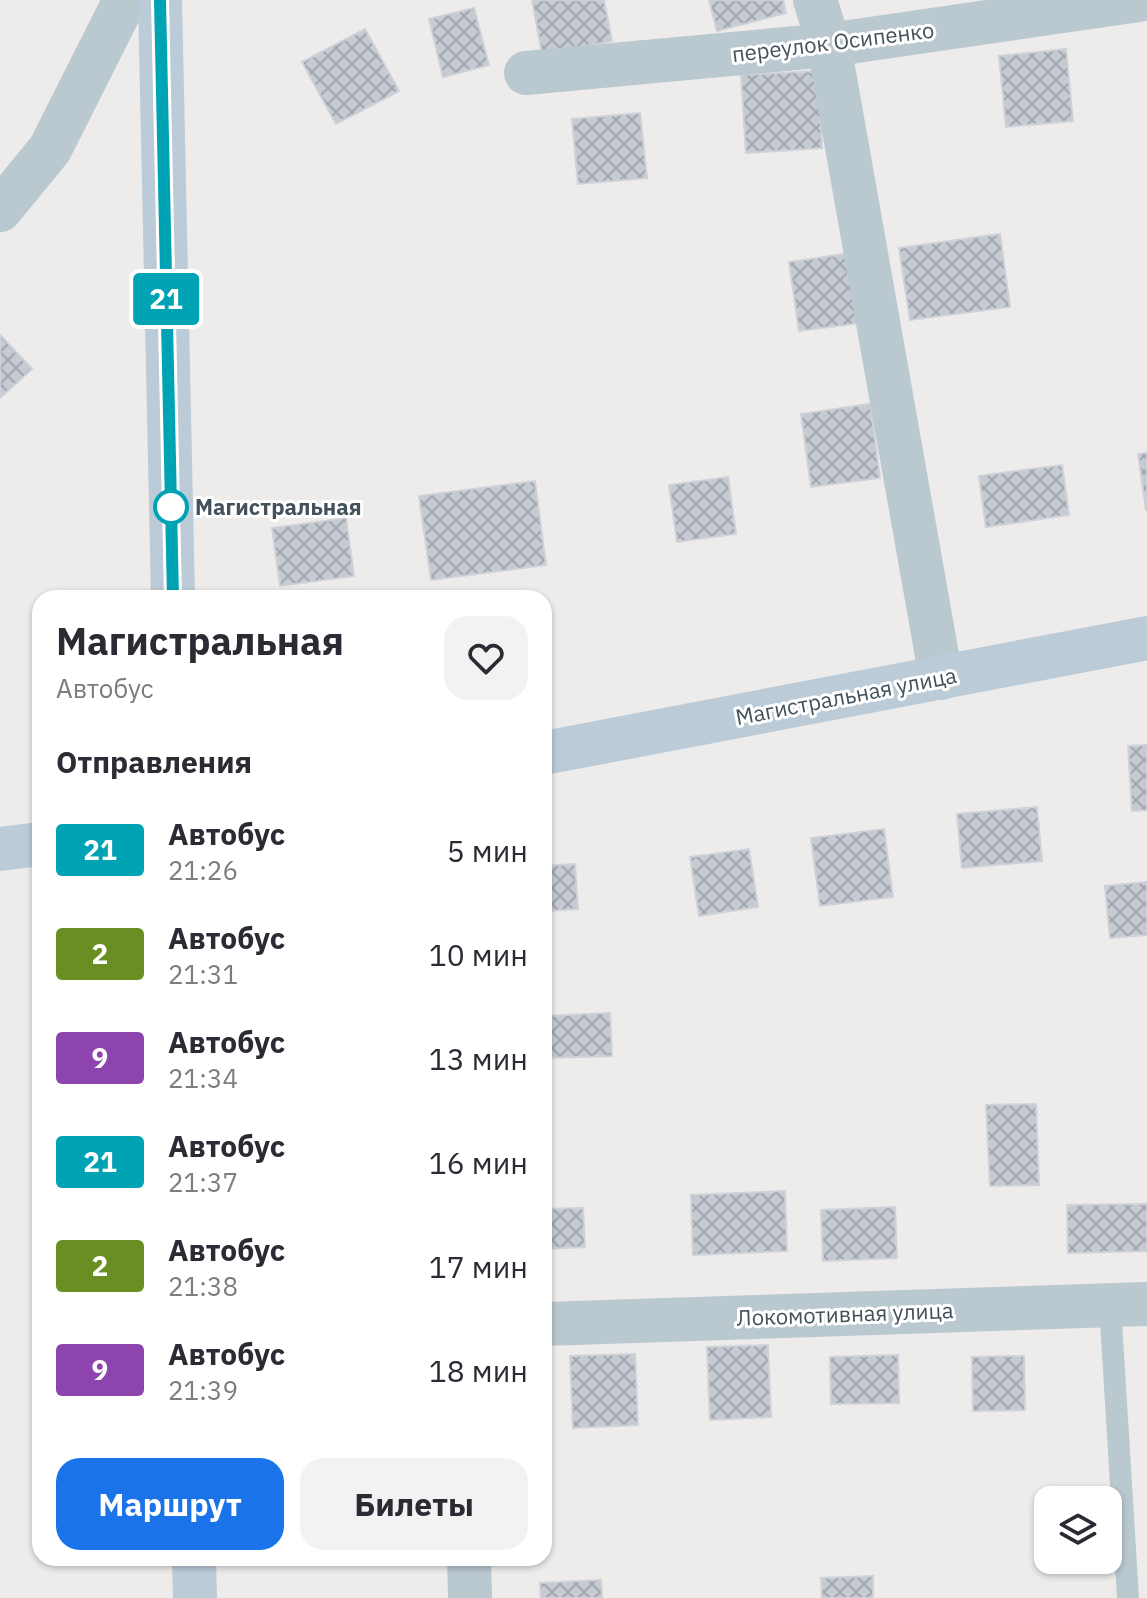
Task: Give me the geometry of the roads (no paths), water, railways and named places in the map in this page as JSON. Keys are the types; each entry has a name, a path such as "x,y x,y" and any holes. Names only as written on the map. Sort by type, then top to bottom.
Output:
{"street":[{"path":"0,210 50,149 125,0"},
{"path":"160,0 173,590"},
{"path":"815,0 829,45 941,678"},
{"name":"переулок Осипенко","path":"526,73 829,45 1139,0"},
{"name":"Магистральная улица","path":"552,751 1147,638"},
{"path":"0,849 32,845"},
{"name":"Локомотивная улица","path":"552,1324 1128,1304"},
{"path":"194,1566 195,1598"},
{"path":"469,1566 470,1598"}],"lane":[{"path":"1128,1304 1128,1598"}],"place":[{"name":"Магистральная","path":"171,507"}]}
